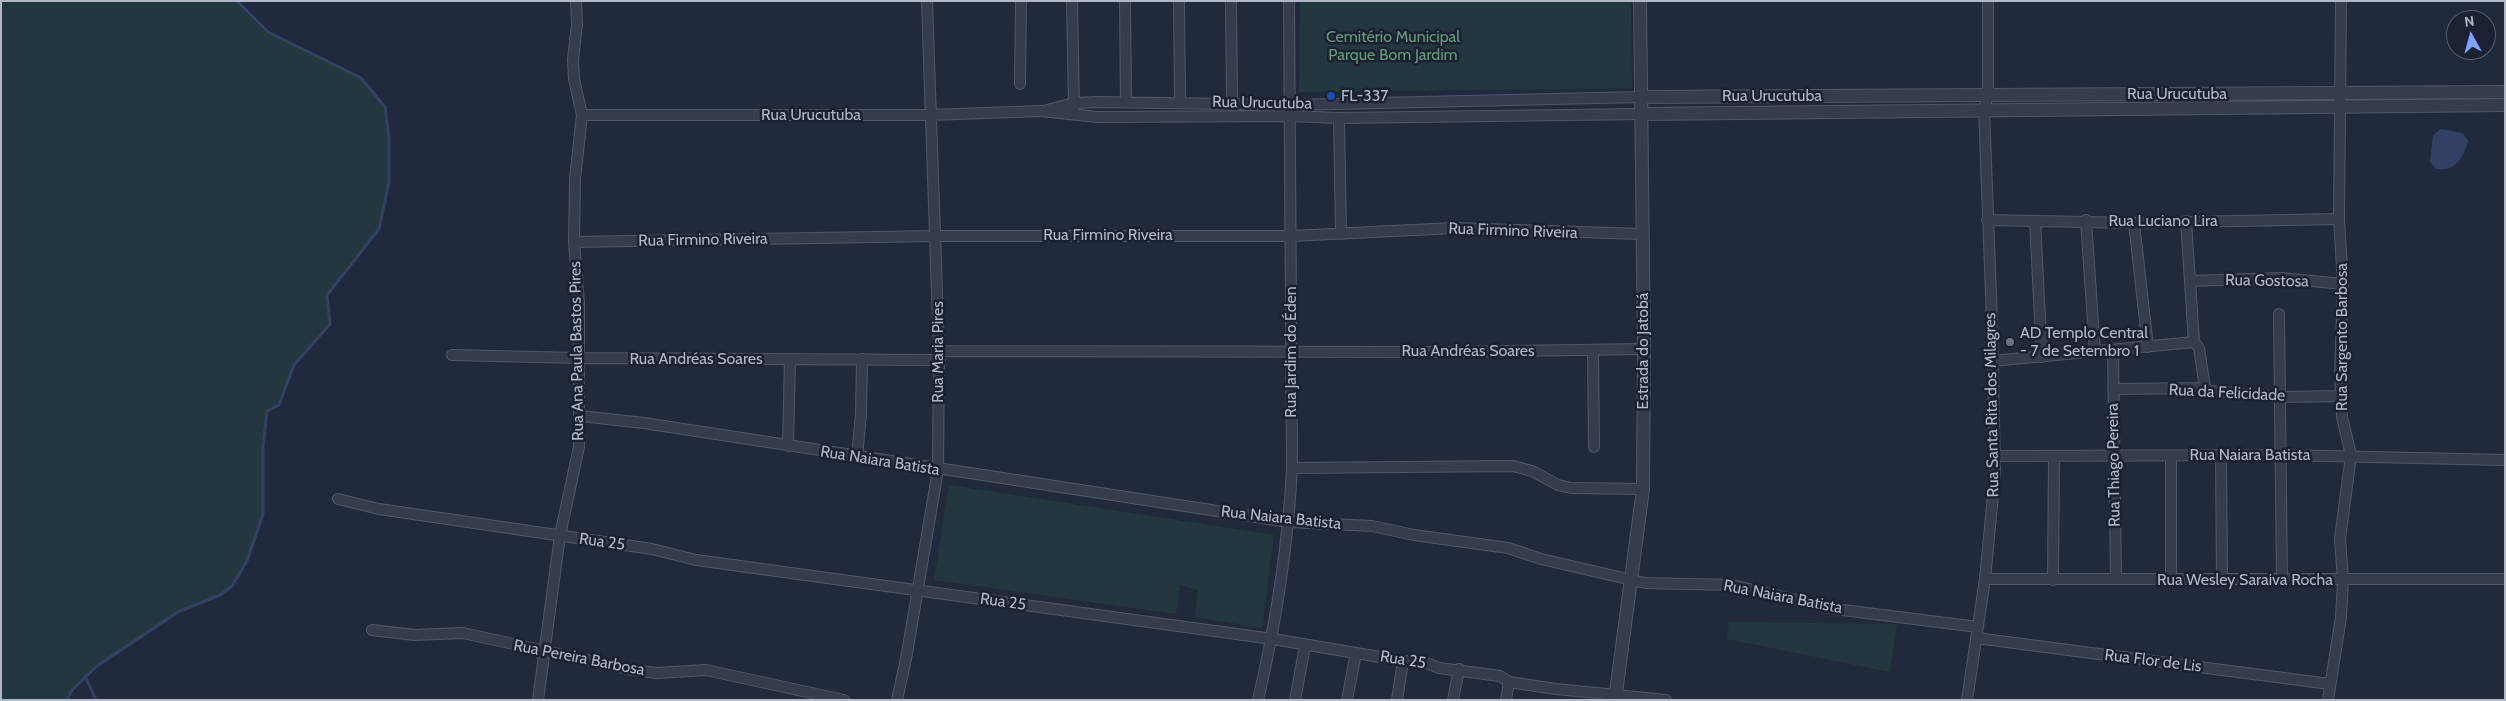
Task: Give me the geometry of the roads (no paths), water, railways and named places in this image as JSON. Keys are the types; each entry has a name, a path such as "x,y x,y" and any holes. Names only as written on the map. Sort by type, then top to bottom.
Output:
{"street":[{"name":"Rua Ana Paula Bastos Pires","path":"538,700 560,535 579,447 579,358 574,242 576,179 582,116 574,79 573,60 577,24 576,1"},
{"name":"Rua Maria Pires","path":"897,700 906,659 938,470 940,356 927,1"},
{"path":"1020,84 1021,1"},
{"path":"1072,1 1073,116"},
{"path":"1125,1 1126,102"},
{"path":"1179,1 1180,102"},
{"path":"1231,1 1232,103"},
{"name":"Rua Jardim do Éden","path":"1258,700 1273,638 1289,522 1292,468 1289,1"},
{"name":"Estrada do Jatobá","path":"1616,698 1643,489 1644,349 1640,1"},
{"name":"Rua Santa Rita dos Milagres","path":"1968,700 1985,579 1993,503 1995,456 1984,109 1988,94 1988,1"},
{"name":"Rua Sargento Barbosa","path":"2329,700 2341,617 2344,580 2340,538 2351,456 2342,417 2341,396 2343,284 2339,219 2341,1"},
{"name":"Rua Urucutuba","path":"1041,111 1074,103 1126,102 1290,105 1988,94 2505,92"},
{"name":"Rua Urucutuba","path":"582,116 930,115 1041,111 1073,116 1290,116 1340,118 1984,109 2505,105"},
{"path":"1340,118 1341,234"},
{"name":"Rua Luciano Lira","path":"1987,220 2134,222 2339,219"},
{"path":"2086,220 2095,352"},
{"path":"2035,221 2042,357"},
{"path":"2186,221 2194,342 2198,348 2205,388"},
{"path":"2134,222 2148,347"},
{"name":"Rua Firmino Riveira","path":"574,242 936,236 1291,236 1454,228 1642,234"},
{"name":"Rua Gostosa","path":"2190,281 2281,278 2343,284"},
{"path":"2279,314 2282,580"},
{"path":"1992,361 2194,342"},
{"name":"Rua Andréas Soares","path":"452,355 862,360 940,356 1291,350 1443,352 1644,349"},
{"path":"1594,350 1594,447"},
{"name":"Rua Thiago Pereira","path":"2113,350 2116,580"},
{"path":"788,446 790,359"},
{"path":"857,457 861,414 862,360"},
{"name":"Rua da Felicidade","path":"2113,389 2205,388 2211,391 2279,397 2341,396"},
{"name":"Rua Naiara Batista","path":"580,416 644,423 938,470 1289,522 1372,526 1414,535 1488,545 1645,583 1732,585 1835,609 1977,633"},
{"name":"Rua Naiara Batista","path":"1995,456 2282,454 2505,460"},
{"path":"2221,455 2222,579"},
{"path":"2053,580 2054,456"},
{"path":"2171,456 2171,579"},
{"path":"1292,468 1513,466 1532,472 1558,485 1571,488 1643,489"},
{"name":"Rua 25","path":"338,499 379,509 652,549 696,560 917,589 951,596 1273,638 1305,646 1403,661 1424,662 1439,668 1459,669 1500,676 1509,682 1616,698 1666,700"},
{"name":"Rua Wesley Saraiva Rocha","path":"1985,579 2505,579"},
{"name":"Rua Pereira Barbosa","path":"372,630 414,635 463,633 632,670 657,673 706,670 844,700"},
{"name":"Rua Flor de Lis","path":"1977,633 2330,684"},
{"path":"1295,700 1305,646"},
{"path":"1347,700 1356,653"},
{"path":"1397,700 1403,661"},
{"path":"1453,700 1459,669"},
{"path":"1506,700 1509,682"},
{"path":"1554,700 1556,689"}],"water":[{"path":"2441,129 2463,133 2468,141 2461,158 2453,166 2436,169 2430,162 2433,135"}],"waterway":[{"path":"67,700 72,690 97,666 178,612 220,595 232,586 247,561 263,514 263,448 267,411 279,405 294,365 330,324 327,295 379,229 389,182 389,139 385,107 361,78 268,32 237,1"},
{"path":"85,676 96,700"}],"place":[{"name":"FL-337","path":"1331,96"},
{"name":"AD Templo Central - 7 de Setembro 1","path":"2010,342"}],"park label":[{"name":"Cemitério Municipal Parque Bom Jardim","path":"1393,46"}]}
